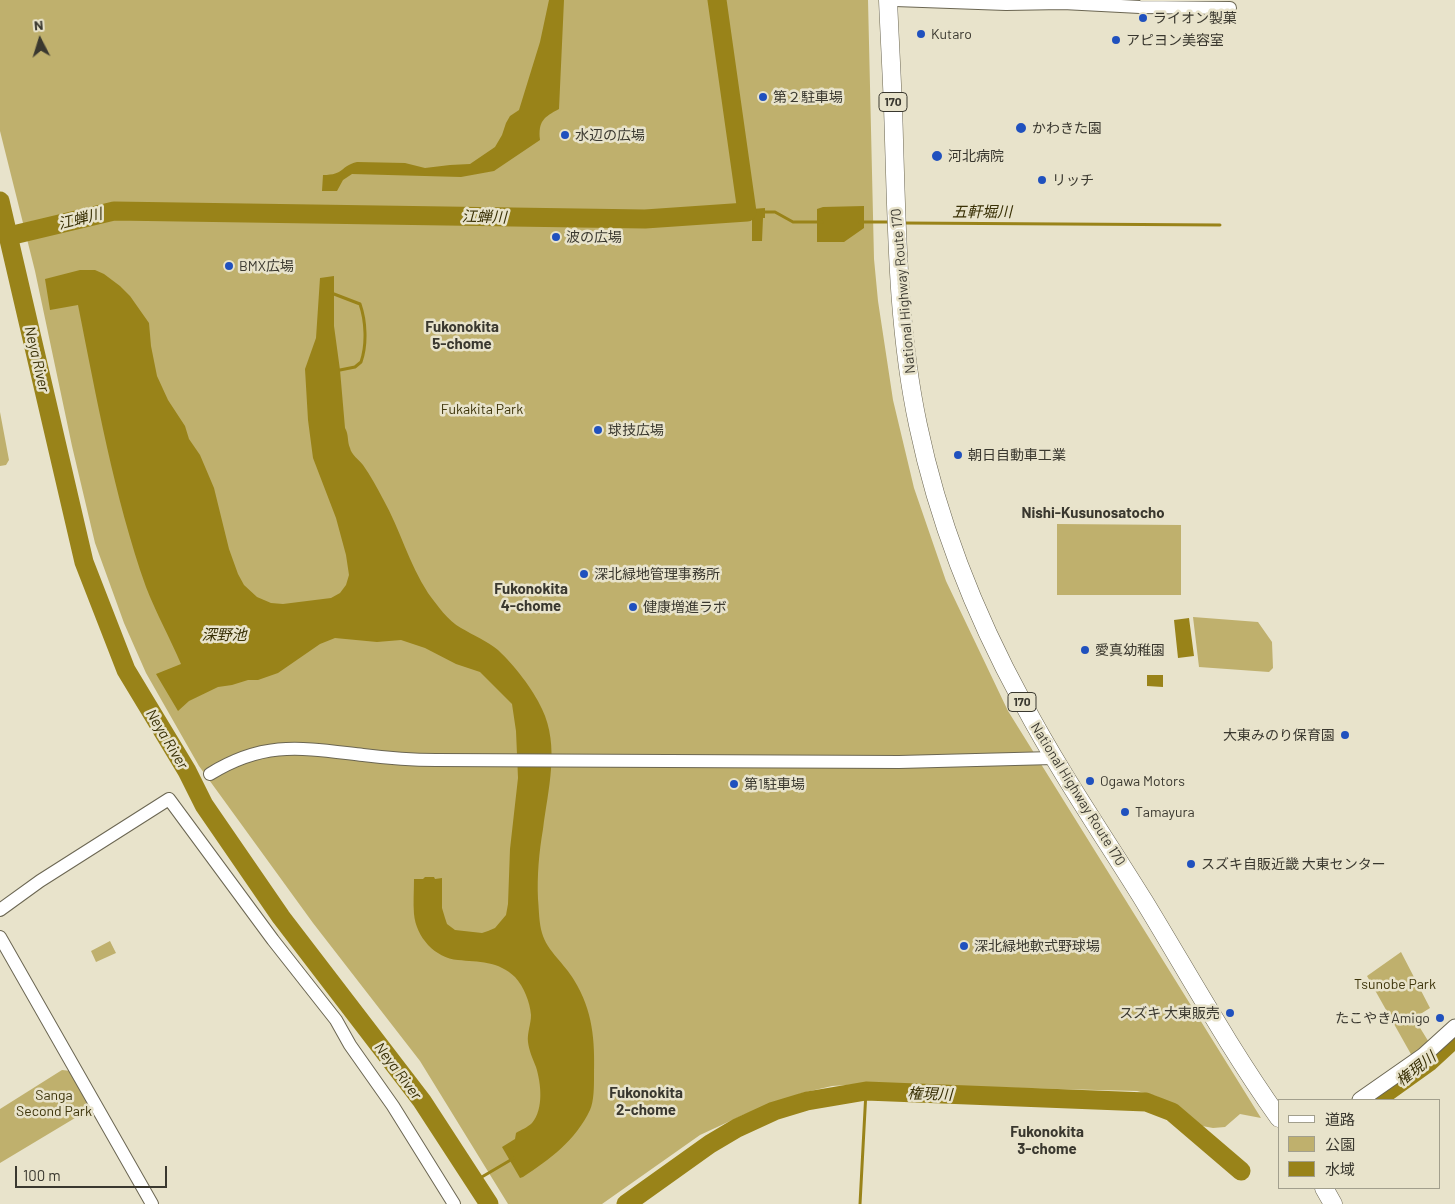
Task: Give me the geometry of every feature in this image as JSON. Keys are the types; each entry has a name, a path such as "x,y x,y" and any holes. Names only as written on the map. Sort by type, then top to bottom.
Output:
{"highway":[{"name":"National Highway Route 170","path":"888,0 895,205 908,370 918,426 932,481 955,552 986,630 1022,703 1053,758 1149,910 1235,1052 1278,1116"},
{"path":"1325,1189 1334,1204"}],"main road":[{"path":"1361,1099 1423,1056 1455,1027"}],"street":[{"path":"895,0 1230,8"},
{"path":"210,774 224,765 243,757 289,748 315,749 388,758 436,760 899,762 1053,758"},
{"path":"0,910 40,881 168,799 336,1020 350,1045 394,1106 454,1204"},
{"path":"0,937 152,1204"}],"green space":[{"name":"Fukakita Park","path":"0,0 868,0 874,259 878,301 893,400 914,488 946,581 1008,711 1261,1118 1240,1114 1225,1127 1213,1128 1202,1126 1181,1110 1156,1096 1137,1091 861,1084 832,1086 802,1093 743,1115 700,1135 602,1204 508,1204 420,1061 313,923 199,766 146,673 124,623 95,543 72,446 35,271 0,131"},
{"path":"0,412 9,460 6,465 0,466"},
{"path":"1057,524 1181,525 1181,595 1057,595"},
{"path":"1193,617 1258,622 1272,642 1273,668 1269,672 1199,667"},
{"path":"110,941 116,953 96,962 91,951"},
{"name":"Tsunobe Park","path":"1401,952 1430,1008 1414,1018 1430,1044 1412,1056 1367,976"},
{"name":"Sanga Second Park","path":"62,1070 71,1071 87,1103 85,1112 0,1163 0,1109"}],"water":[{"path":"549,0 564,0 559,109 543,120 540,128 540,140 494,171 461,177 352,174 343,180 337,191 322,191 323,175 335,174 357,162 405,163 425,168 470,164 495,147 510,116 519,110 540,42"},
{"path":"864,206 864,228 844,242 817,242 817,209 823,207"},
{"path":"765,208 762,241 752,241 752,209"},
{"name":"深野池","path":"80,270 95,270 120,286 130,296 149,323 157,376 168,400 185,426 189,439 200,455 214,488 229,549 238,574 244,585 257,597 271,603 283,604 331,598 340,593 346,585 349,575 346,555 336,518 313,458 308,420 305,369 316,338 320,278 334,276 334,326 345,428 353,455 366,469 389,510 415,570 428,593 452,621 494,647 510,663 534,693 547,723 552,753 550,784 540,846 538,890 540,921 544,940 570,974 580,992 589,1015 593,1038 594,1089 590,1110 570,1140 542,1164 523,1177 520,1178 502,1147 515,1139 516,1133 532,1123 540,1103 539,1081 528,1042 531,1015 526,995 515,977 502,968 488,963 450,958 434,951 418,931 414,914 414,879 434,877 435,879 442,878 442,908 447,924 455,930 482,933 495,928 506,915 510,849 518,778 516,731 512,704 480,672 456,664 425,648 401,640 377,642 335,638 320,644 278,673 258,680 248,680 218,687 189,701 178,711 156,674 181,664 146,587 135,553 115,483 78,305 50,310 45,279"},
{"path":"1189,618 1194,656 1178,658 1174,620"},
{"path":"1147,675 1163,675 1163,687 1147,686"}],"waterway":[{"name":"江蝉川","path":"9,236 114,211 645,219 747,212 717,0"},
{"name":"Neya River","path":"0,201 84,562 126,670 187,771 204,805 281,917 422,1101 489,1204"},
{"name":"五軒堀川","path":"747,212 754,212"},
{"name":"五軒堀川","path":"763,212 775,212 793,222 822,222"},
{"name":"五軒堀川","path":"860,222 892,222"},
{"name":"五軒堀川","path":"903,223 1220,225"},
{"path":"334,294 360,304 365,325 365,341 361,362 355,367 340,370"},
{"name":"権現川","path":"1377,1099 1429,1062 1455,1038"},
{"path":"860,1204 866,1091"},
{"name":"権現川","path":"626,1204 710,1144 737,1128 774,1111 807,1101 866,1091 1146,1102 1172,1112 1241,1171"},
{"path":"475,1181 514,1158"}],"place":[{"name":"ライオン製菓","path":"1143,18"},
{"name":"Kutaro","path":"921,34"},
{"name":"アピヨン美容室","path":"1116,40"},
{"name":"第２駐車場","path":"763,97"},
{"name":"かわきた園","path":"1021,128"},
{"name":"水辺の広場","path":"565,135"},
{"name":"河北病院","path":"937,156"},
{"name":"リッチ","path":"1042,180"},
{"name":"波の広場","path":"556,237"},
{"name":"BMX広場","path":"229,266"},
{"name":"球技広場","path":"598,430"},
{"name":"朝日自動車工業","path":"958,455"},
{"name":"深北緑地管理事務所","path":"584,574"},
{"name":"健康増進ラボ","path":"633,607"},
{"name":"愛真幼稚園","path":"1085,650"},
{"name":"大東みのり保育園","path":"1345,735"},
{"name":"Ogawa Motors","path":"1090,781"},
{"name":"第1駐車場","path":"734,784"},
{"name":"Tamayura","path":"1125,812"},
{"name":"スズキ自販近畿 大東センター","path":"1191,864"},
{"name":"深北緑地軟式野球場","path":"964,946"},
{"name":"スズキ 大東販売","path":"1230,1013"},
{"name":"たこやきAmigo","path":"1440,1018"}],"district":[{"name":"Fukonokita 5-chome","path":"462,336"},
{"name":"Nishi-Kusunosatocho","path":"1093,513"},
{"name":"Fukonokita 4-chome","path":"531,598"},
{"name":"Fukonokita 2-chome","path":"646,1102"},
{"name":"Fukonokita 3-chome","path":"1047,1140"}]}
